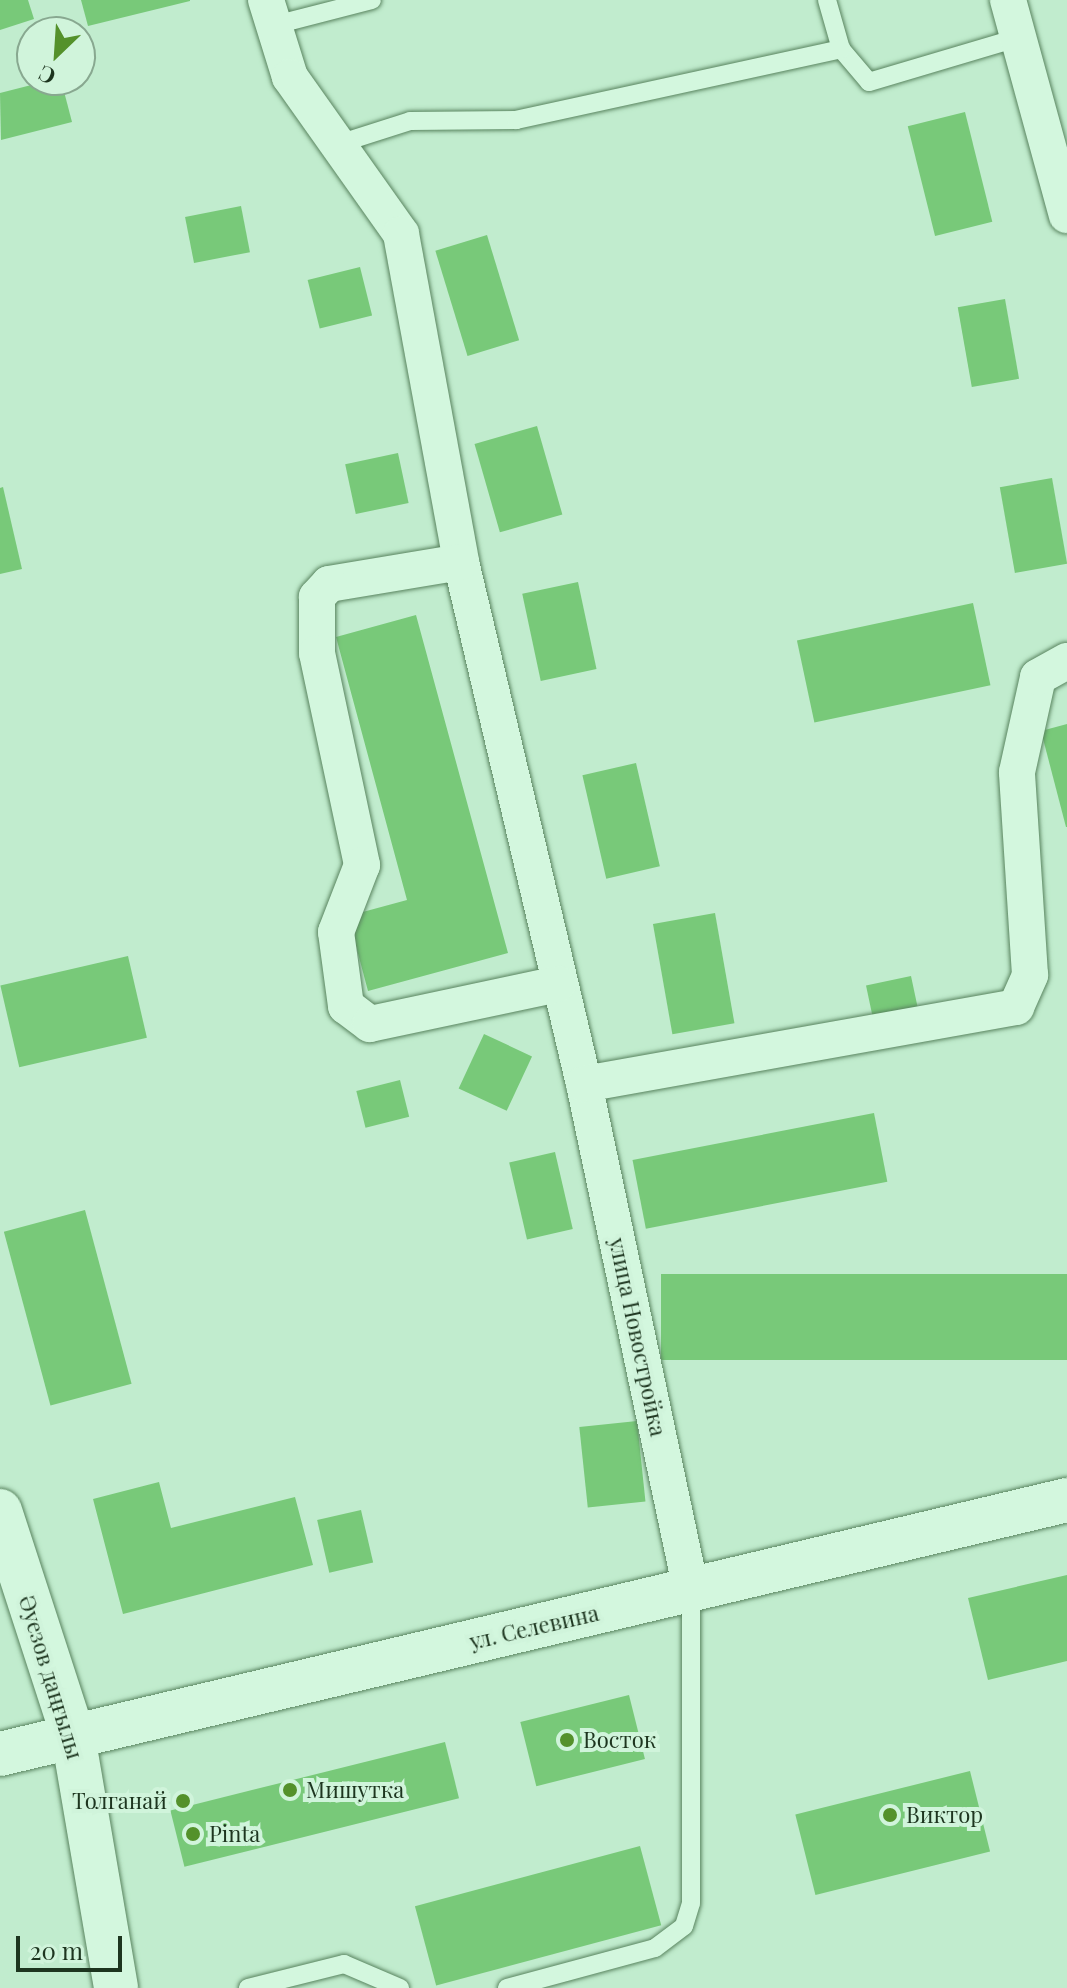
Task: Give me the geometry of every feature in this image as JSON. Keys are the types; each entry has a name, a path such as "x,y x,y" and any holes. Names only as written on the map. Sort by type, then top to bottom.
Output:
{"main road":[{"name":"ул. Селевина","path":"0,1754 1067,1500"},
{"name":"Әуезов даңғылы","path":"0,1511 73,1736 116,1988"}],"street":[{"path":"1008,0 1067,215"},
{"name":"улица Новостройка","path":"268,13 290,77 334,145 375,190 401,234 461,562 584,1084 691,1590"},
{"path":"461,562 329,584 317,597 317,653 362,865 336,932 346,1006 370,1024 558,984"},
{"path":"584,1084 1016,1007 1030,975 1017,772 1038,677 1067,661"}],"lane":[{"path":"268,13 372,0"},
{"path":"827,0 841,49 869,82 1018,38"},
{"path":"334,145 410,121 516,120 841,49"},
{"path":"507,1988 655,1948 684,1926 691,1903 691,1590"},
{"path":"248,1988 344,1964 400,1988"}],"building":[{"path":"0,0 28,0 33,16 16,16 16,25 0,30"},
{"path":"81,0 190,0 96,24 96,16 85,16"},
{"path":"16,89 16,96 65,96 72,122 1,140 0,93"},
{"path":"965,112 992,222 935,236 908,126"},
{"path":"241,206 250,252 194,263 185,217"},
{"path":"487,235 519,340 468,356 435,251"},
{"path":"360,267 372,316 320,329 308,280"},
{"path":"1005,299 1019,379 972,387 958,307"},
{"path":"537,426 562,514 500,532 475,444"},
{"path":"398,453 409,503 356,514 345,464"},
{"path":"1052,478 1067,564 1015,573 1000,487"},
{"path":"3,487 22,569 0,574 0,488"},
{"path":"578,582 597,669 541,681 522,594"},
{"path":"973,603 990,685 814,723 797,640"},
{"path":"416,615 508,953 368,991 348,916 407,900 336,637"},
{"path":"1067,724 1067,827 1066,827 1041,731"},
{"path":"636,763 660,866 606,879 582,775"},
{"path":"715,913 734,1023 672,1034 653,924"},
{"path":"128,956 147,1038 19,1067 0,985"},
{"path":"911,976 919,1013 874,1023 866,986"},
{"path":"484,1034 532,1056 507,1111 459,1088"},
{"path":"400,1080 409,1117 366,1128 356,1091"},
{"path":"874,1113 887,1182 646,1229 633,1160"},
{"path":"555,1152 573,1229 527,1240 509,1163"},
{"path":"85,1210 132,1384 50,1406 4,1232"},
{"path":"661,1274 1067,1274 1067,1360 661,1360"},
{"path":"637,1421 645,1502 588,1508 579,1427"},
{"path":"159,1482 171,1528 295,1497 313,1565 123,1614 93,1499"},
{"path":"361,1510 373,1563 329,1573 317,1520"},
{"path":"1067,1575 1067,1661 988,1680 968,1598"},
{"path":"629,1695 645,1759 536,1786 520,1722"},
{"path":"445,1742 459,1798 184,1867 170,1810"},
{"path":"970,1771 990,1852 815,1895 795,1815"},
{"path":"640,1846 661,1925 436,1986 415,1906"}],"place":[{"name":"Восток","path":"567,1740"},
{"name":"Мишутка","path":"290,1790"},
{"name":"Толганай","path":"183,1801"},
{"name":"Виктор","path":"890,1815"},
{"name":"Pinta","path":"193,1834"}]}
